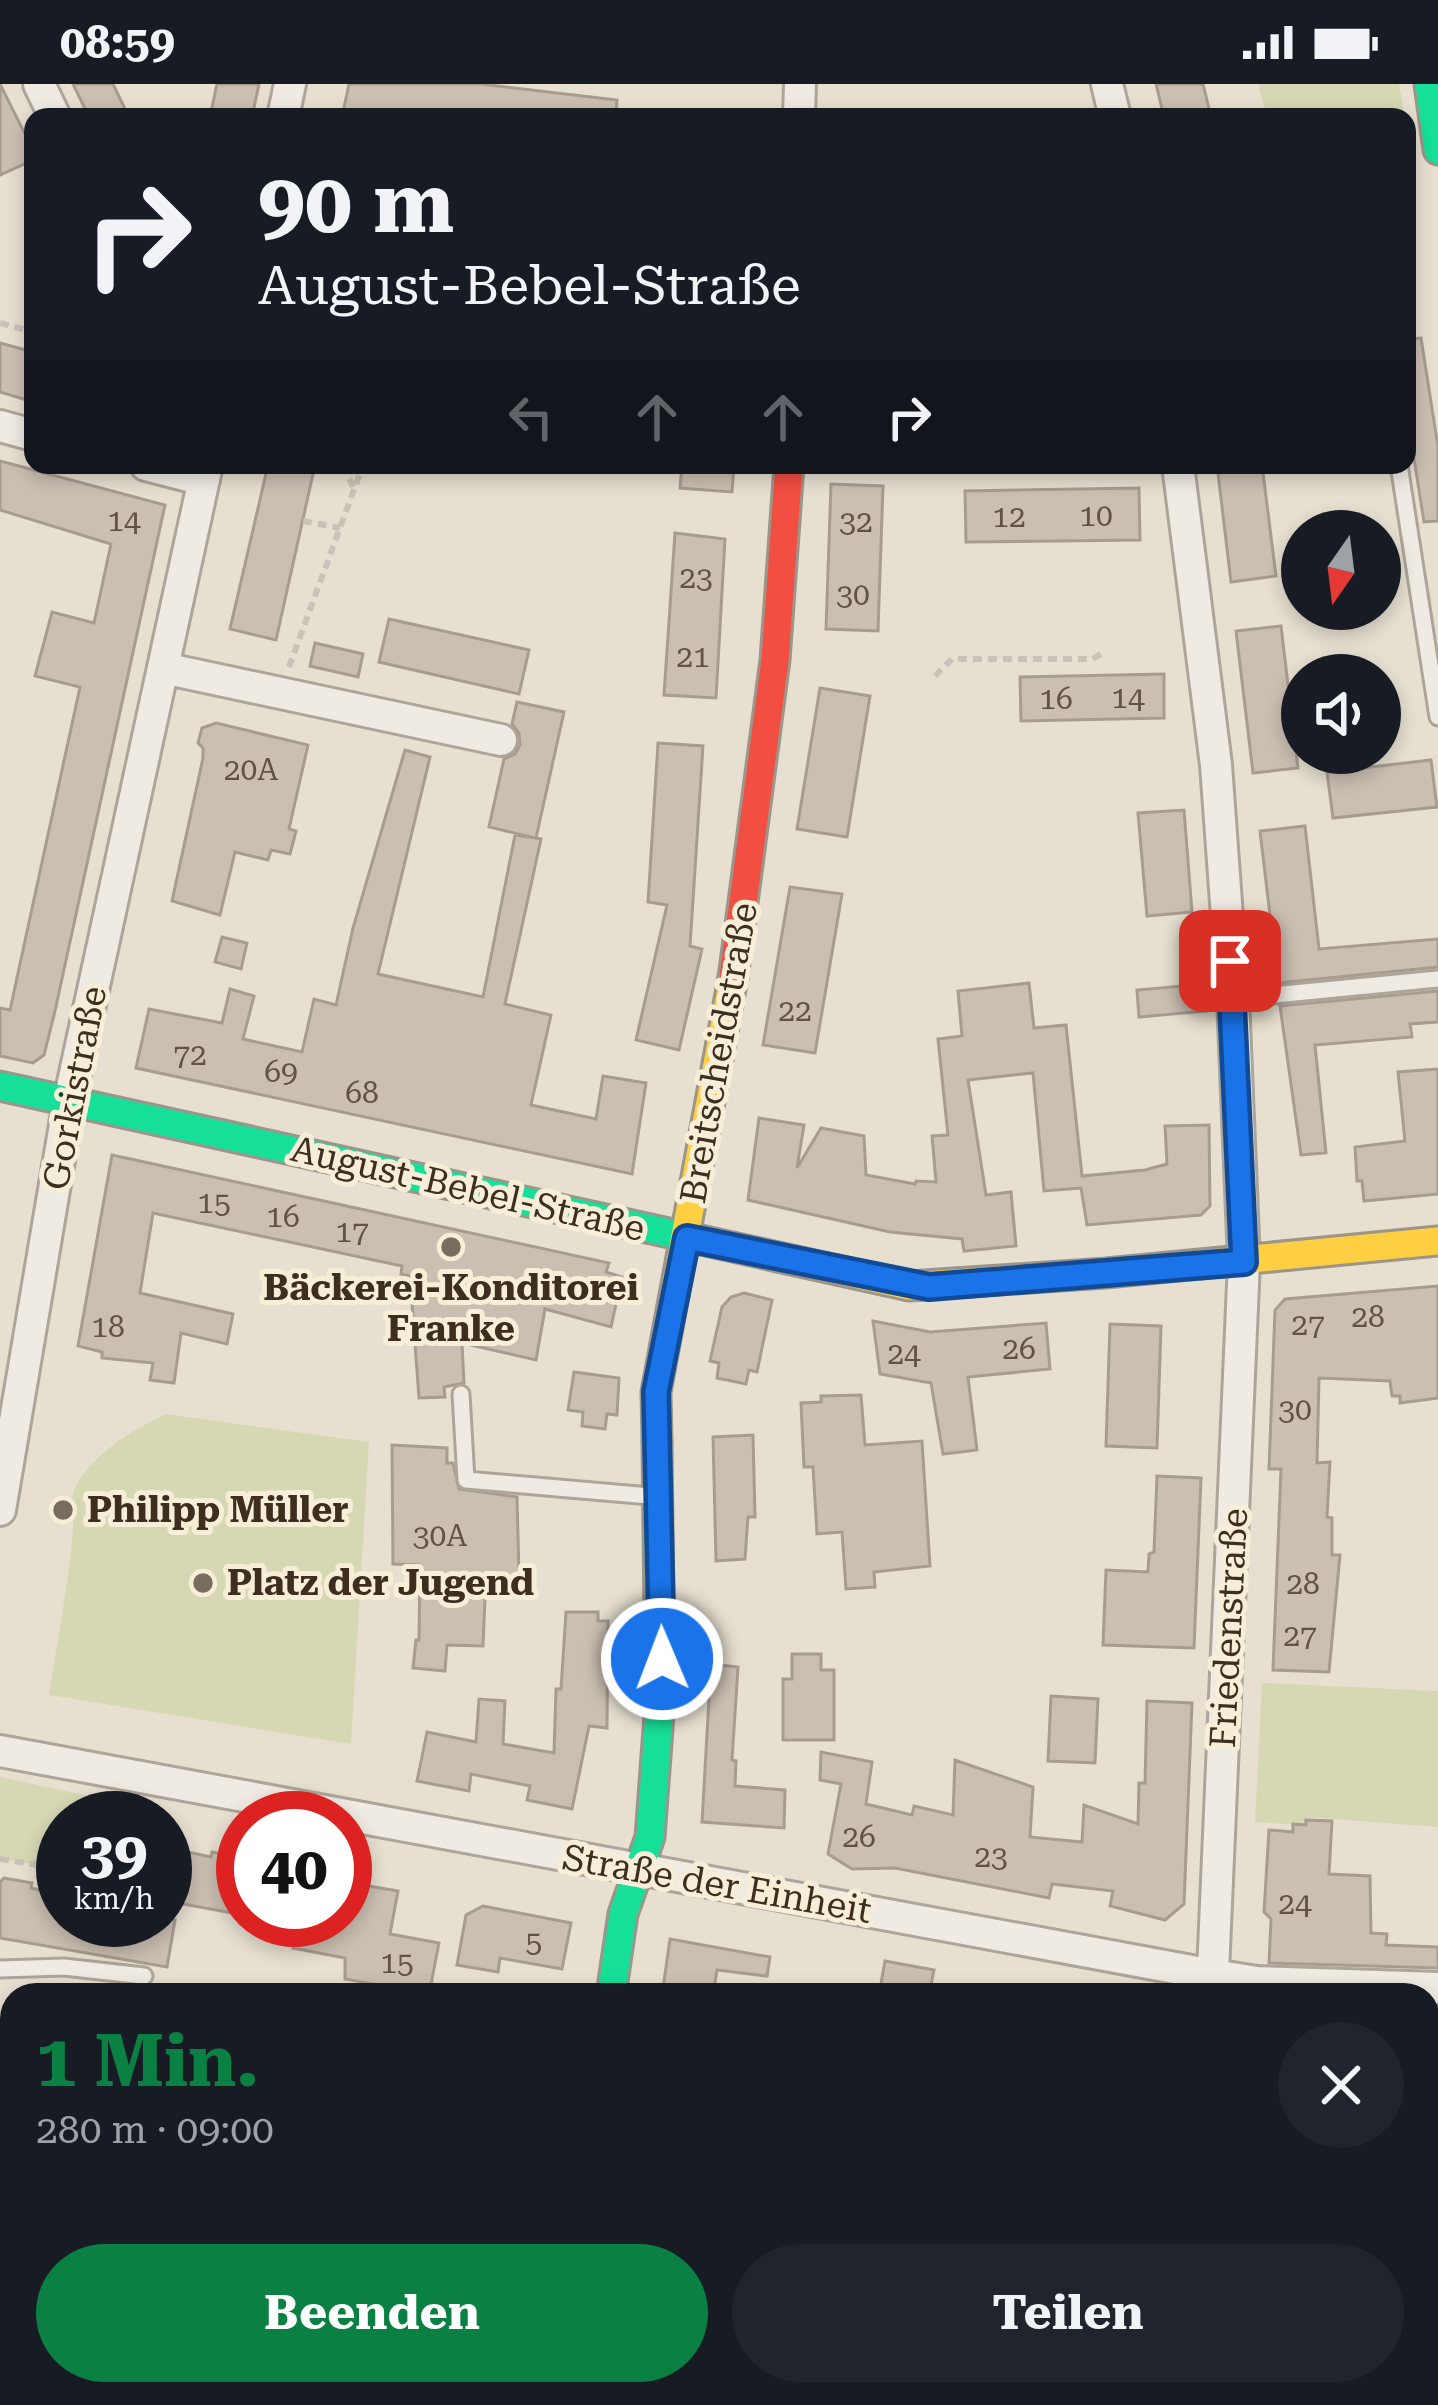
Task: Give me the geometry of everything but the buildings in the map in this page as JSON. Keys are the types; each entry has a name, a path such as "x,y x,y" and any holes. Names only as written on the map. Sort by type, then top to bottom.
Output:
{"street":[{"path":"1429,84 1438,150"},
{"name":"Gorkistraße","path":"0,1510 69,1101 205,474"},
{"name":"Breitscheidstraße","path":"613,1983 623,1914 650,1837 660,1702 656,1392 751,861 775,661 788,474"},
{"name":"Friedenstraße","path":"1179,474 1216,765 1233,999 1244,1262 1213,1983"},
{"path":"163,668 501,740"},
{"name":"August-Bebel-Straße","path":"0,1086 929,1287 1438,1241"},
{"name":"Straße der Einheit","path":"0,1751 638,1870 1203,1983"},
{"name":"Straße der Einheit","path":"1242,1983 1287,1983"}],"lane":[{"path":"1400,474 1438,717"},
{"path":"1233,999 1438,980"},
{"path":"461,1394 466,1480 659,1497"},
{"path":"0,1969 64,1967 144,1976"}],"path":[{"path":"347,474 354,489"},
{"path":"280,693 360,474"},
{"path":"303,521 340,529"},
{"path":"935,676 952,659 1092,659 1101,654"},
{"path":"0,1858 36,1864"}],"green space":[{"path":"1258,84 1399,84 1403,108 1265,108"},
{"name":"Platz der Jugend","path":"166,1414 369,1442 351,1744 49,1695 69,1570 74,1491 101,1455"},
{"path":"1262,1683 1438,1691 1438,1827 1321,1818 1307,1818 1306,1825 1255,1822"},
{"path":"0,1777 66,1791 36,1791 36,1865 0,1859"}],"traffic: fast":[{"path":"1429,84 1438,150"},
{"path":"0,1086 701,1240"},
{"path":"613,1983 623,1914 650,1837 660,1702 657,1442"}],"traffic: slow":[{"path":"657,1442 656,1392 733,978"},
{"path":"701,1240 909,1286 1106,1273 1438,1241"}],"traffic: jam":[{"path":"733,978 775,660 788,474"}],"place":[{"name":"Bäckerei-Konditorei Franke","path":"451,1247"},
{"name":"Philipp Müller","path":"63,1510"},
{"name":"Platz der Jugend","path":"203,1583"}],"route":[{"path":"662,1659 656,1392 687,1238 929,1287 1244,1262 1230,961"}]}
